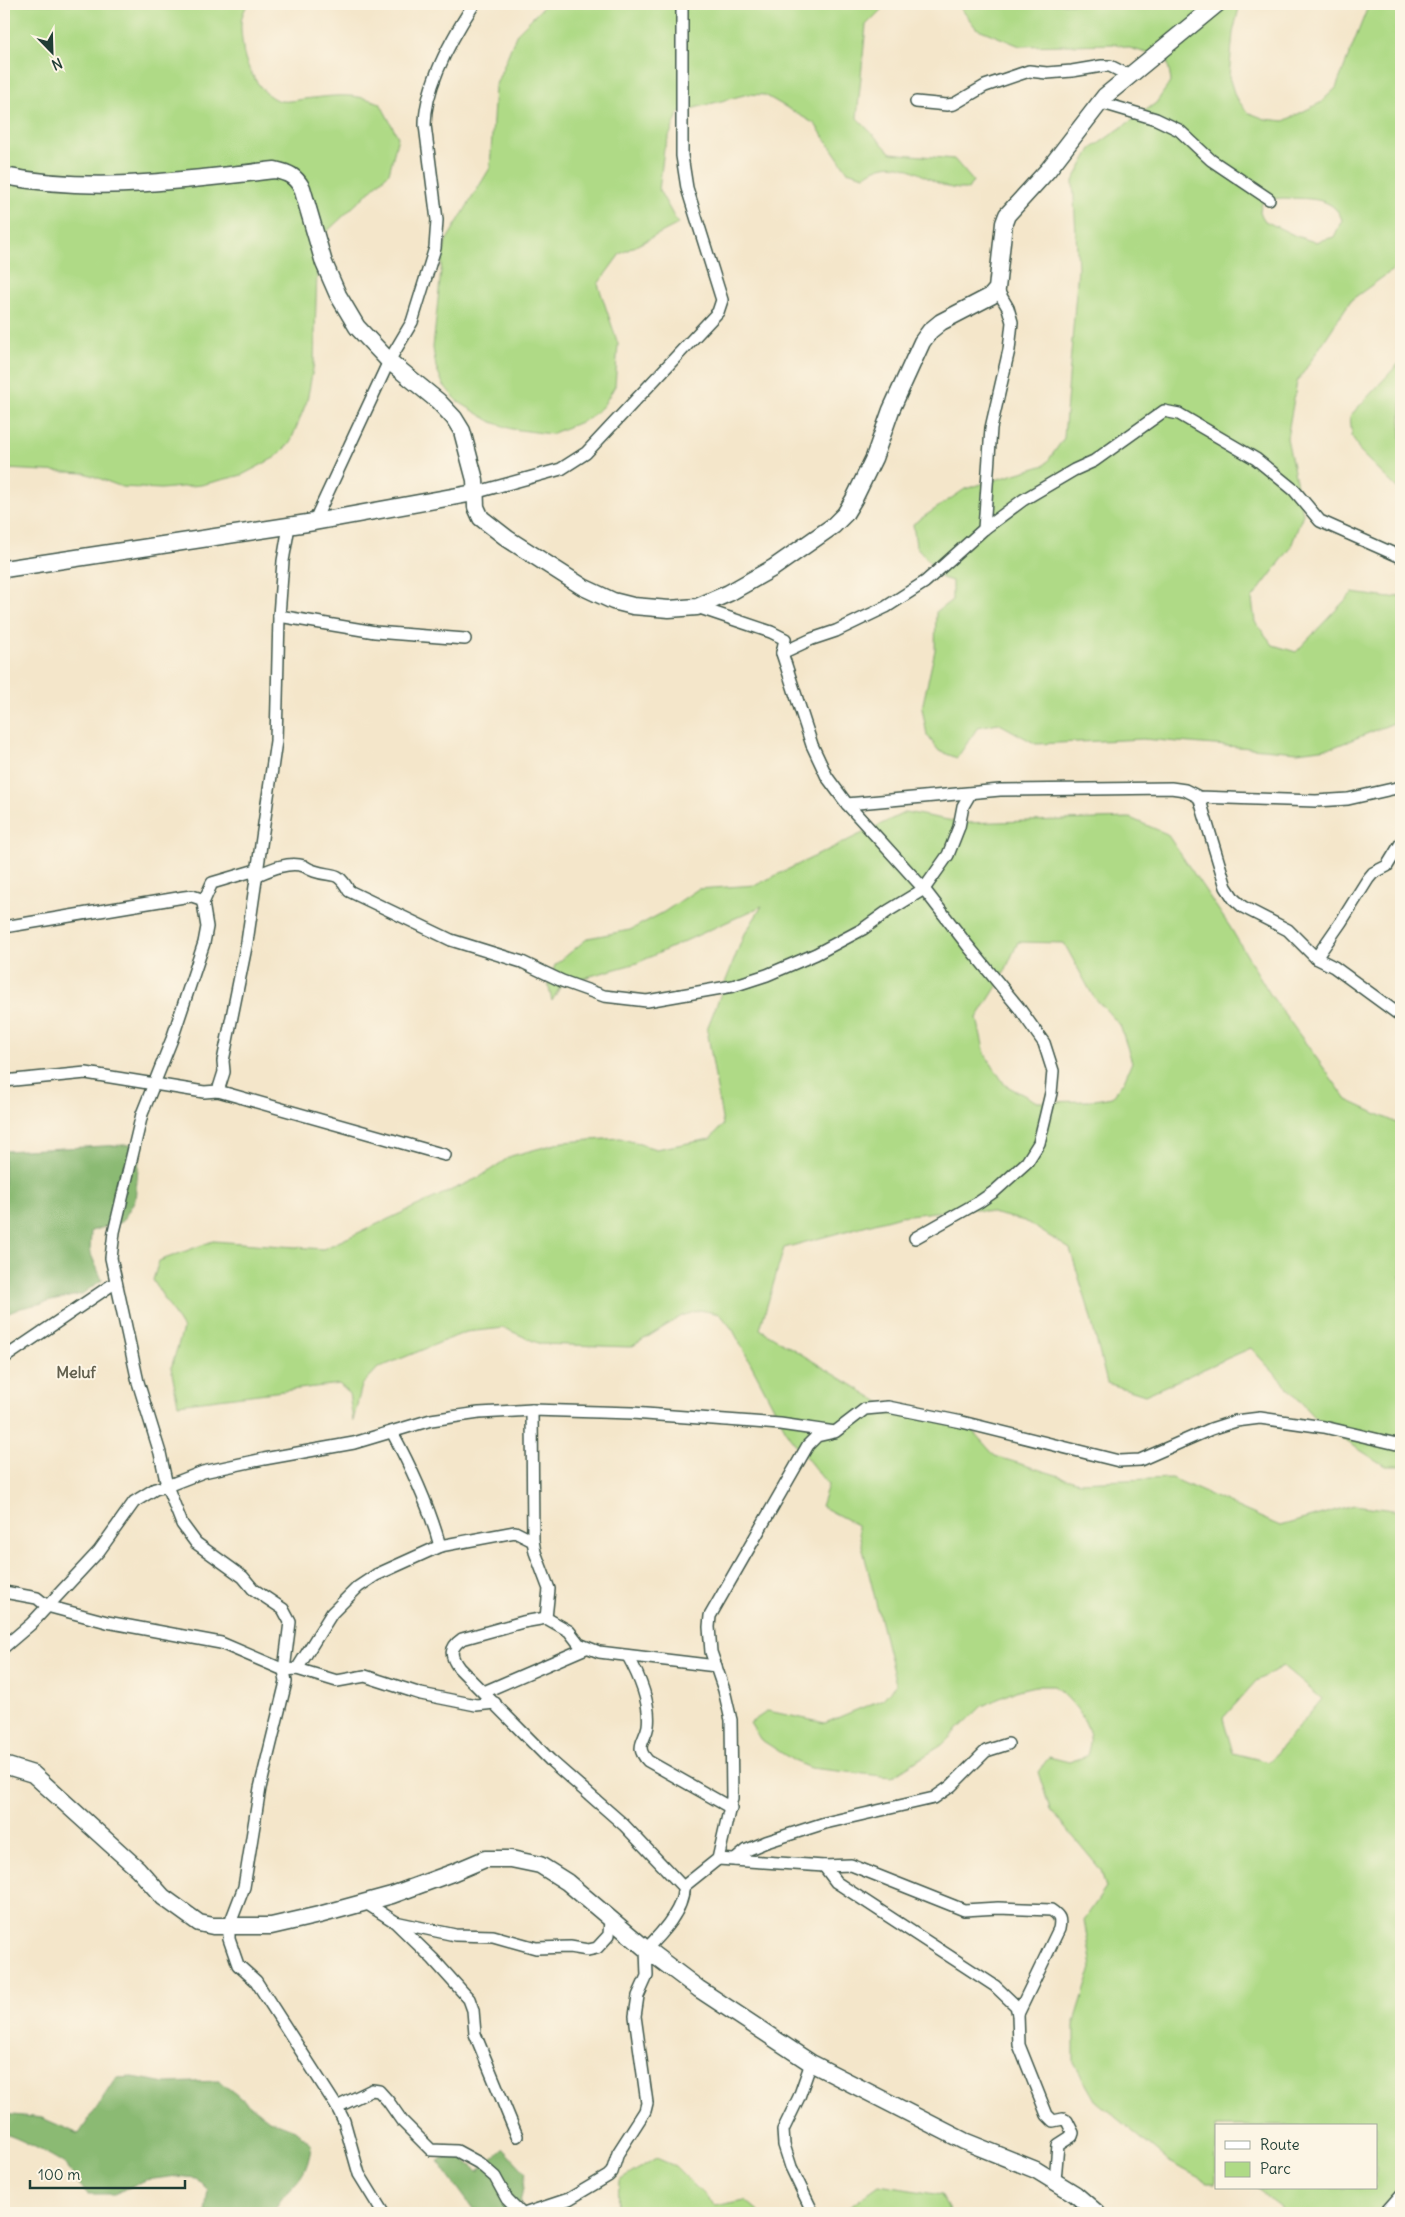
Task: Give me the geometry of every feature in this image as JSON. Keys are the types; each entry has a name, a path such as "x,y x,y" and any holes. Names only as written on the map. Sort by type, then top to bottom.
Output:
{"street":[{"path":"314,522 389,362 412,322 435,248 437,220 425,112 440,66 462,22 474,4"},
{"path":"4,569 314,522 474,493 561,469 586,453 718,312 722,300 694,217 682,156 682,4"},
{"path":"696,607 729,593 773,568 833,526 844,514 854,499 874,458 892,410 922,342 930,330 941,322 991,296 997,289 1004,223 1007,214 1048,170 1099,102 1128,75 1217,4"},
{"path":"916,102 954,104 986,86 1029,71 1047,73 1110,66 1128,75"},
{"path":"1099,102 1141,114 1179,130 1212,160 1269,199"},
{"path":"4,176 38,182 124,185 275,170 289,173 297,178 302,188 324,262 338,295 357,327 389,362 438,401 454,418 467,442 475,480 476,507 481,518 508,539 583,587 613,601 633,606 696,607 771,632 785,639 782,653 815,755 827,777 847,804 924,889 1034,1028 1044,1043 1053,1071 1051,1093 1039,1143 1027,1162 995,1192 915,1238"},
{"path":"984,529 991,428 1009,350 1012,322 1008,308 997,289"},
{"path":"782,653 812,639 836,631 886,607 925,582 984,529 1023,500 1074,470 1094,461 1164,412 1171,411 1179,414 1256,459 1294,490 1320,521 1401,557"},
{"path":"218,1091 224,1072 223,1061 247,942 276,741 279,616 283,561 289,526"},
{"path":"279,616 375,632 465,639"},
{"path":"847,804 1000,790 1171,788 1186,790 1199,797 1340,800 1401,787"},
{"path":"383,2213 359,2174 344,2121 324,2083 298,2048 256,1981 238,1965 229,1939 229,1926 244,1887 260,1788 286,1682 284,1670 290,1622 283,1609 253,1589 243,1577 196,1543 182,1524 167,1486 160,1453 138,1382 111,1258 112,1240 142,1114 172,1039 204,943 207,927 204,900 212,883 289,865 302,866 316,872 334,874 344,881 349,891 451,940 522,962 562,981 604,996 646,1001 734,986 767,975 816,954 863,929 924,889 948,854 959,827 962,806 970,794"},
{"path":"1199,797 1226,887 1234,899 1244,907 1288,930 1316,958 1334,967 1401,1016"},
{"path":"1387,866 1401,843"},
{"path":"1316,958 1373,873 1387,866 1401,863"},
{"path":"4,926 184,897 192,896 204,900"},
{"path":"4,1081 86,1073 154,1082 204,1092 218,1091 445,1155"},
{"path":"4,1358 116,1282"},
{"path":"527,2213 569,2198 608,2176 612,2172 618,2153 645,2111 646,2086 635,2007 647,1976 646,1949 667,1928 682,1899 683,1887 718,1859 731,1808 731,1720 712,1652 708,1627 710,1616 808,1445 817,1436 835,1432 865,1409 888,1407 982,1427 1119,1461 1140,1460 1236,1420 1260,1418 1324,1427 1401,1445"},
{"path":"532,1410 533,1541 534,1552 549,1589 546,1618"},
{"path":"4,1647 31,1624 99,1550 134,1502 155,1489 203,1472 264,1459 354,1444 431,1420 470,1414 532,1410 632,1414 780,1424 835,1432"},
{"path":"392,1432 430,1511 440,1546"},
{"path":"297,1669 332,1613 358,1587 409,1558 440,1546 515,1532 533,1541"},
{"path":"4,1592 37,1598 47,1606 107,1622 221,1643 284,1670 297,1669 336,1680 364,1676 421,1694 476,1705 495,1703"},
{"path":"683,1887 624,1825 550,1760 453,1660 451,1652 454,1645 462,1640 523,1622 546,1618 569,1632 579,1644 586,1648 628,1656 716,1666"},
{"path":"484,1692 586,1648"},
{"path":"628,1656 643,1687 646,1704 648,1722 640,1746 642,1755 648,1761 731,1808"},
{"path":"735,1860 747,1850 766,1842 817,1826 934,1798 951,1786 986,1752 1008,1744"},
{"path":"4,1765 33,1774 138,1869 163,1897 199,1923 213,1926 271,1926 366,1903 452,1874 485,1859 511,1859 540,1865 567,1882 646,1949 699,1989 811,2063 956,2137 1036,2170 1055,2180 1097,2213"},
{"path":"718,1859 824,1866 851,1865 964,1910 1032,1908 1051,1910 1058,1914 1060,1920 1057,1937 1018,2014 1017,2037 1047,2115 1054,2121 1067,2121 1073,2133 1072,2136 1058,2145 1055,2180"},
{"path":"824,1866 836,1882 995,1986 1012,2001 1018,2014"},
{"path":"366,1903 394,1921 469,1998 473,2010 475,2034 517,2136"},
{"path":"394,1921 454,1935 493,1936 536,1948 570,1947 588,1950 597,1948 605,1942 609,1935 610,1919"},
{"path":"811,2063 799,2097 784,2130 784,2145 791,2167 813,2213"},
{"path":"337,2107 372,2090 379,2091 402,2120 431,2150 458,2151 480,2163 495,2177 507,2198 521,2213"},
{"path":"1385,2213 1401,2195"}],"green space":[{"path":"4,4 248,4 241,25 244,55 251,72 261,88 274,99 292,101 351,96 380,103 398,137 389,173 318,240 314,363 307,401 290,443 276,457 242,475 201,485 161,489 122,487 85,473 6,469 4,467"},
{"path":"546,4 887,4 866,25 857,118 891,153 954,159 973,181 968,189 951,188 915,171 896,165 875,169 864,176 847,171 815,124 765,95 748,94 679,112 664,149 659,190 678,224 620,254 598,284 618,344 615,386 603,406 588,419 551,434 512,429 492,422 457,401 443,384 436,367 433,348 442,261 446,241 490,168 495,87 517,33"},
{"path":"952,4 1240,4 1233,33 1229,77 1235,96 1247,112 1265,119 1284,121 1320,103 1336,88 1369,4 1401,4 1401,264 1351,300 1297,382 1287,438 1303,514 1290,549 1252,599 1255,622 1273,645 1296,652 1352,593 1390,598 1401,596 1401,720 1334,747 1298,752 1143,739 1036,744 998,723 978,727 957,758 939,751 927,735 922,708 935,650 936,612 952,600 952,581 942,578 916,546 913,524 965,489 1045,465 1064,438 1078,268 1073,181 1091,149 1156,103 1171,81 1167,59 1116,44 1020,46 976,28 960,7","holes":["1269,199 1317,200 1332,206 1342,220 1334,237 1315,242 1296,236 1265,221 1260,213 1261,204"]},
{"path":"1401,361 1401,492 1361,453 1352,436 1350,416"},
{"path":"906,812 964,823 1130,818 1167,834 1230,927 1270,994 1347,1100 1397,1123 1401,1122 1401,1466 1385,1466 1324,1427 1251,1348 1145,1395 1107,1383 1088,1307 1070,1249 1025,1221 971,1208 900,1216 784,1248 760,1329 888,1407 971,1429 995,1456 1079,1482 1172,1478 1280,1526 1354,1505 1401,1511 1401,2213 1284,2213 1280,2205 1260,2190 1378,2190 1378,2124 1215,2124 1215,2182 1207,2182 1168,2161 1095,2100 1074,2063 1074,2025 1092,1967 1084,1920 1106,1888 1101,1870 1050,1809 1038,1772 1049,1757 1069,1762 1087,1756 1090,1744 1088,1730 1081,1715 1066,1696 1054,1686 1035,1686 1018,1690 982,1706 942,1745 891,1777 811,1768 794,1761 760,1739 750,1723 768,1711 825,1723 883,1699 896,1684 857,1525 821,1506 828,1485 789,1436 733,1330 720,1314 700,1310 682,1316 631,1347 540,1344 504,1328 466,1332 378,1368 362,1385 353,1421 349,1393 339,1384 178,1404 171,1368 183,1329 153,1280 159,1261 213,1241 323,1249 480,1177 511,1156 563,1142 620,1138 656,1149 710,1139 723,1125 707,1029 743,937 762,906 637,963 562,984 552,1001 548,984 555,965 588,938 630,930 664,912 698,889 756,885","holes":["1018,942 1064,943 1093,996 1120,1025 1132,1062 1124,1081 1112,1097 1089,1101 1037,1102 1005,1085 985,1054 977,1018 1001,980","1283,1666 1322,1699 1269,1762 1233,1753 1223,1718 1256,1681"]},
{"path":"144,1144 140,1149 135,1200 122,1222 91,1231 90,1252 102,1280 82,1294 21,1308 4,1315 4,1151"},
{"path":"133,2077 166,2083 219,2081 269,2120 295,2130 311,2144 306,2168 296,2183 284,2195 273,2213 205,2213 208,2190 196,2178 177,2176 146,2180 114,2194 88,2194 78,2184 63,2163 26,2143 4,2134 4,2114 42,2118 79,2134 116,2078"},
{"path":"504,2149 526,2173 518,2213 476,2213 438,2161 456,2154 478,2171"},
{"path":"656,2158 675,2166 715,2206 745,2200 761,2213 618,2213 619,2181"},
{"path":"879,2185 941,2195 951,2213 851,2213 848,2207"}],"district":[{"name":"Meluf","path":"76,1372"}]}
